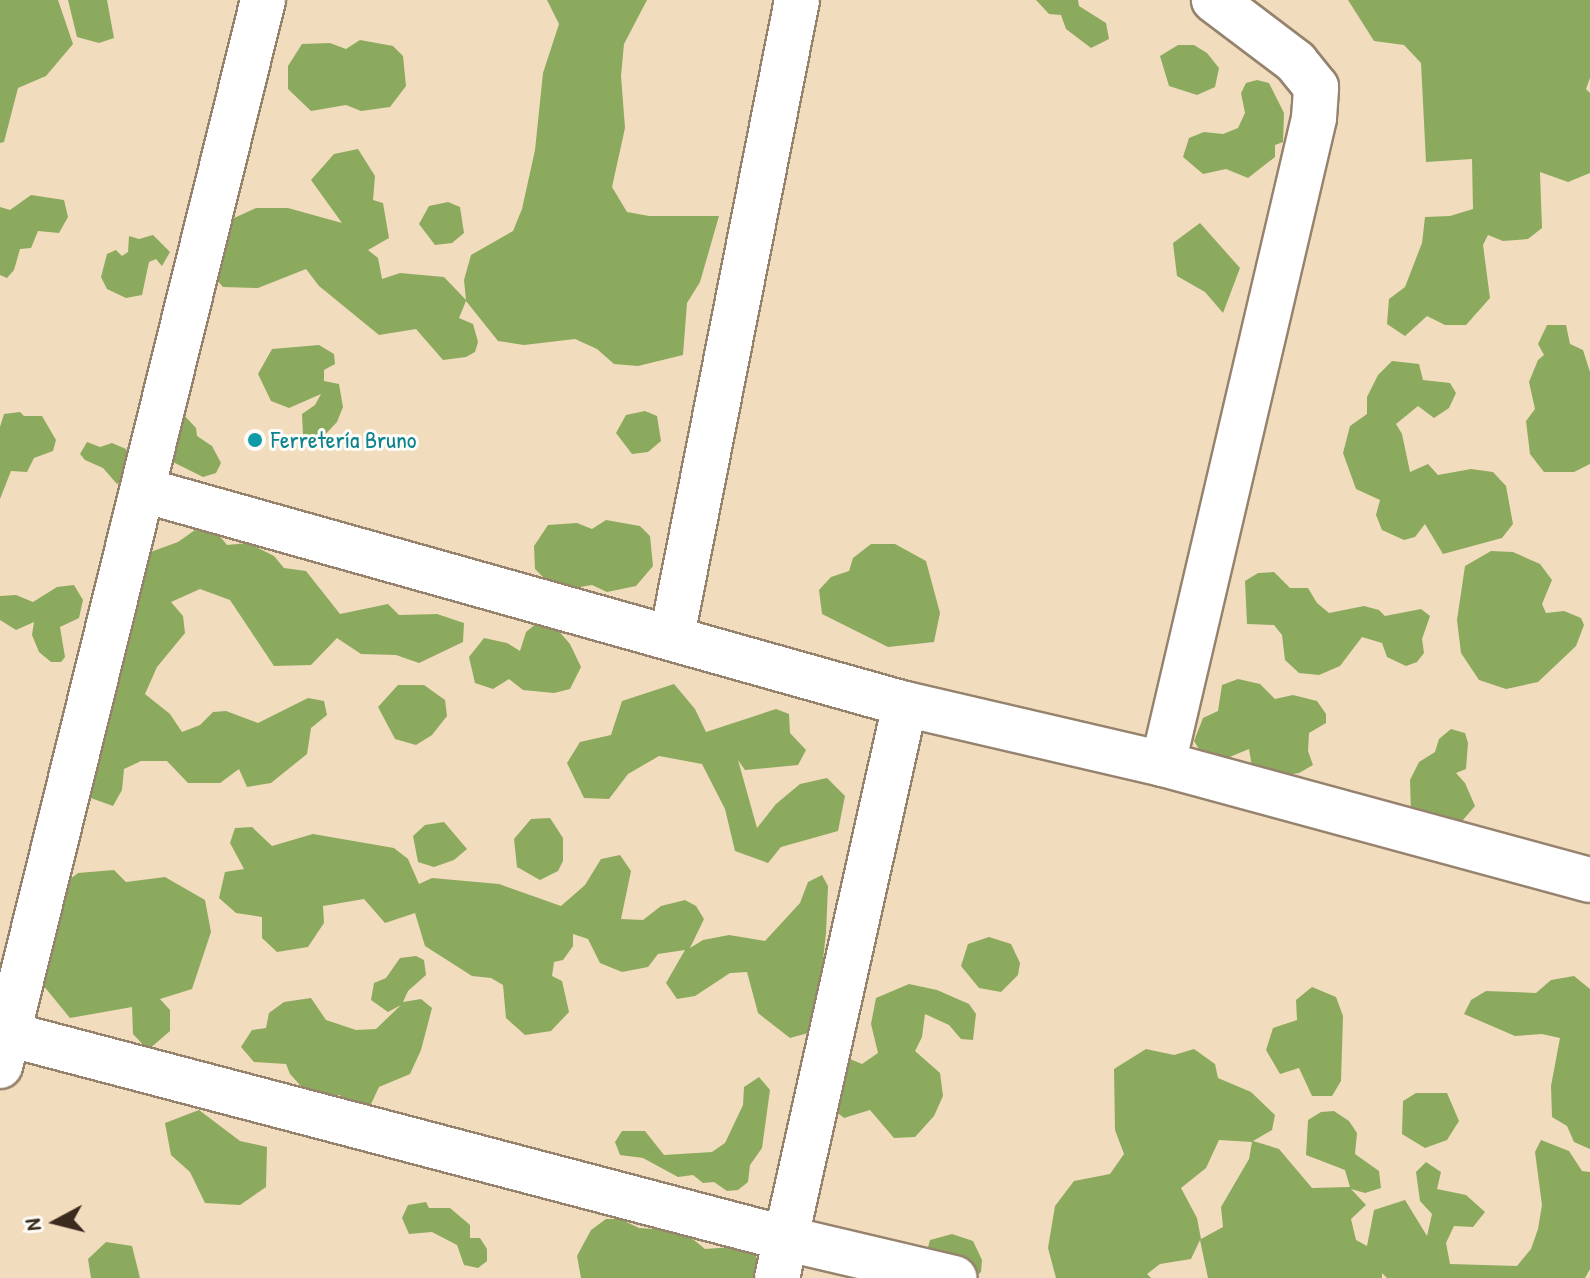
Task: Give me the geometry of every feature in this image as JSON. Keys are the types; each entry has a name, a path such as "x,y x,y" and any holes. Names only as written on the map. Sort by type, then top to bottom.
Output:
{"street":[{"path":"263,0 4,1050 783,1258 954,1278"},
{"path":"672,636 797,0"},
{"path":"1163,764 1314,118 1316,87 1296,62 1214,0"},
{"path":"143,490 672,636 905,704 1163,764 1590,880"},
{"path":"783,1258 905,704"}],"green space":[{"path":"0,0 58,0 73,44 46,76 18,88 4,142 0,143"},
{"path":"68,0 107,0 114,38 99,43 77,37"},
{"path":"547,0 647,0 624,44 621,76 625,128 612,187 627,212 649,216 719,216 700,282 687,303 683,355 638,366 614,364 597,349 575,339 524,345 498,341 466,301 459,318 473,324 478,342 475,352 466,357 443,360 416,329 379,335 319,286 306,269 258,288 223,287 203,264 221,224 256,208 288,208 342,223 311,180 334,154 358,149 375,176 373,200 383,203 389,238 368,250 378,258 382,279 400,273 444,277 466,300 464,280 471,255 513,231 522,209 535,150 543,73 559,24"},
{"path":"1036,0 1078,0 1079,6 1106,23 1109,39 1091,48 1066,29 1061,15 1049,14"},
{"path":"1348,0 1590,0 1590,78 1586,89 1590,93 1590,173 1568,182 1540,172 1542,228 1528,239 1503,241 1488,235 1483,245 1490,298 1466,325 1445,325 1427,316 1405,336 1387,324 1389,299 1405,287 1422,243 1425,217 1450,216 1473,209 1472,159 1426,162 1421,63 1404,45 1374,41"},
{"path":"360,40 393,46 403,56 406,86 390,107 361,111 346,105 311,111 288,89 288,66 302,44 330,43 346,49"},
{"path":"1178,45 1194,45 1207,53 1219,68 1215,87 1197,95 1169,86 1160,56"},
{"path":"1257,80 1269,83 1284,113 1283,142 1275,145 1275,157 1248,178 1226,169 1203,174 1183,157 1189,138 1204,132 1223,134 1238,128 1245,113 1241,93 1246,83"},
{"path":"31,195 64,200 68,217 59,233 38,231 31,248 20,249 14,270 7,278 0,275 0,207 10,210"},
{"path":"448,202 460,207 464,233 452,243 435,245 419,224 429,206"},
{"path":"1200,223 1240,268 1223,313 1205,292 1177,276 1173,243"},
{"path":"153,235 170,252 162,266 156,259 149,262 142,295 126,298 107,289 101,277 107,254 116,250 122,256 128,252 129,236 139,239"},
{"path":"1547,325 1566,325 1570,344 1583,350 1590,372 1590,464 1574,472 1544,472 1530,454 1526,421 1535,409 1529,382 1538,360 1544,355 1538,344"},
{"path":"319,345 334,354 335,364 324,370 324,381 339,384 343,407 337,422 317,443 308,442 303,435 302,414 315,405 321,394 289,408 271,401 258,374 272,349"},
{"path":"1392,361 1419,364 1423,380 1450,383 1456,393 1449,408 1434,418 1418,406 1396,424 1402,434 1410,472 1428,464 1438,475 1471,469 1493,472 1506,486 1513,524 1502,538 1443,554 1425,524 1415,537 1404,540 1382,530 1376,515 1380,500 1356,489 1343,453 1350,426 1367,414 1367,397 1378,375"},
{"path":"645,411 657,416 661,441 648,452 632,454 616,433 626,415"},
{"path":"20,412 24,416 42,416 56,440 53,451 34,458 27,472 11,471 0,499 0,427 4,414"},
{"path":"182,413 196,428 197,436 212,446 221,463 216,473 203,477 165,458"},
{"path":"87,442 100,447 112,443 126,449 129,455 128,479 117,484 103,468 85,460 80,454"},
{"path":"606,520 640,526 650,536 653,566 636,586 607,592 592,585 557,591 535,569 534,546 548,525 577,523 592,529"},
{"path":"195,530 218,534 227,545 248,543 274,556 284,568 306,571 340,614 388,604 399,615 437,614 464,623 463,642 419,663 396,655 361,654 337,638 311,665 274,666 230,600 200,589 171,602 183,616 185,633 157,667 145,694 170,714 182,732 200,725 213,712 226,711 258,723 308,698 324,701 327,715 311,728 307,754 271,783 247,787 239,769 220,783 188,783 167,761 141,761 124,769 122,790 113,806 88,797 87,614 97,590 126,561 178,542"},
{"path":"871,544 895,544 926,561 940,613 934,642 888,647 822,614 819,590 831,577 849,571 853,558"},
{"path":"1491,551 1513,552 1540,564 1552,580 1542,604 1546,613 1564,611 1581,618 1584,625 1576,646 1538,682 1506,689 1479,680 1461,653 1457,620 1465,566"},
{"path":"1274,572 1290,588 1308,588 1317,603 1329,613 1364,606 1379,610 1385,616 1421,609 1430,616 1422,639 1424,653 1417,662 1406,666 1387,657 1382,643 1362,637 1340,666 1319,675 1299,673 1285,660 1282,635 1274,625 1247,624 1245,581 1258,573"},
{"path":"74,585 83,600 79,618 60,627 65,657 61,662 51,662 39,652 32,635 34,622 16,630 0,620 0,596 16,595 33,602 57,587"},
{"path":"538,622 557,629 570,644 581,667 570,689 554,693 523,690 509,679 493,689 475,683 469,657 484,638 507,643 520,651 526,632"},
{"path":"1238,679 1260,684 1275,699 1293,695 1317,701 1326,714 1326,723 1309,733 1308,751 1313,765 1299,773 1269,778 1252,767 1249,749 1220,761 1205,759 1194,741 1203,718 1218,711 1222,685"},
{"path":"674,684 695,709 706,732 776,709 789,714 790,733 806,750 798,765 745,770 738,760 757,828 776,804 800,784 827,778 845,796 838,831 781,847 768,863 735,851 725,809 702,764 659,756 628,774 609,799 584,798 567,763 580,742 611,735 622,701"},
{"path":"398,685 424,685 445,700 447,716 432,735 416,745 395,739 378,707"},
{"path":"1451,729 1465,733 1468,743 1466,769 1456,773 1465,783 1475,806 1450,835 1411,815 1410,780 1419,762 1435,752 1439,739"},
{"path":"550,818 563,838 563,861 558,871 540,880 517,867 514,839 531,819"},
{"path":"444,822 467,849 454,860 434,867 418,862 413,836 425,825"},
{"path":"252,827 272,846 313,834 394,848 408,859 419,884 432,878 499,884 561,906 585,885 601,859 620,855 631,871 621,919 643,920 661,906 685,900 696,906 704,919 690,948 703,940 729,935 765,941 800,903 808,882 822,875 828,886 826,933 815,1031 790,1038 758,1013 747,972 730,973 695,996 677,999 666,983 685,950 658,954 648,967 622,972 600,963 588,939 573,934 573,946 563,960 554,962 552,976 562,981 569,1012 551,1031 525,1035 506,1018 503,985 491,978 472,976 425,946 415,913 385,923 364,899 323,906 324,923 308,947 277,952 262,938 262,917 236,913 219,898 225,872 244,869 230,843 235,828"},
{"path":"114,870 126,882 165,877 205,900 211,932 192,989 160,999 170,1010 170,1031 148,1050 133,1034 132,1007 70,1018 38,979 65,883 78,873"},
{"path":"989,937 1011,944 1020,963 1018,975 1001,992 979,988 961,966 968,944"},
{"path":"416,956 424,960 426,975 408,991 403,1002 421,999 432,1008 421,1050 410,1074 379,1087 364,1119 347,1112 340,1095 310,1096 290,1074 286,1064 254,1062 241,1047 252,1030 266,1028 269,1013 284,1002 311,998 326,1020 356,1030 376,1029 401,1005 388,1012 371,1000 374,983 386,978 400,958"},
{"path":"1574,976 1590,989 1590,1149 1574,1142 1567,1126 1552,1117 1551,1086 1560,1038 1542,1034 1515,1036 1464,1014 1471,1000 1486,991 1536,993 1551,980"},
{"path":"909,984 937,990 969,1004 976,1014 973,1040 961,1039 949,1025 925,1014 922,1037 915,1051 940,1073 943,1096 934,1116 915,1137 894,1138 870,1110 844,1118 824,1102 838,1054 862,1064 878,1053 871,1024 876,998"},
{"path":"1312,987 1336,997 1343,1016 1341,1081 1332,1096 1312,1096 1299,1068 1280,1074 1266,1050 1273,1028 1297,1020 1296,1000"},
{"path":"1146,1049 1174,1055 1194,1049 1215,1064 1218,1078 1251,1092 1275,1115 1272,1130 1253,1141 1279,1149 1312,1188 1350,1187 1345,1170 1306,1155 1308,1120 1321,1112 1334,1111 1349,1121 1357,1133 1355,1154 1379,1171 1381,1188 1365,1193 1351,1189 1366,1205 1351,1219 1356,1240 1367,1246 1374,1210 1405,1200 1427,1236 1432,1214 1420,1201 1416,1172 1426,1162 1441,1172 1437,1189 1466,1195 1485,1212 1473,1227 1454,1226 1446,1243 1450,1264 1517,1266 1531,1249 1542,1205 1535,1152 1541,1140 1569,1151 1582,1171 1590,1172 1590,1269 1585,1278 1387,1278 1382,1273 1382,1278 1208,1278 1200,1240 1191,1259 1160,1264 1147,1274 1151,1278 1056,1278 1048,1248 1055,1206 1074,1181 1110,1174 1124,1154 1115,1130 1114,1069","holes":["1219,1140 1252,1142 1249,1159 1221,1207 1223,1227 1201,1239 1197,1218 1181,1188 1206,1168"]},
{"path":"759,1077 770,1090 762,1148 750,1165 748,1182 738,1190 727,1191 714,1182 703,1183 693,1175 678,1177 643,1158 620,1155 615,1142 622,1131 645,1131 664,1155 712,1152 725,1143 743,1105 744,1087"},
{"path":"1416,1093 1447,1093 1459,1121 1447,1140 1425,1148 1402,1134 1403,1101"},
{"path":"199,1110 240,1141 267,1147 266,1187 240,1205 205,1203 190,1172 171,1155 165,1123"},
{"path":"426,1202 429,1208 450,1208 470,1225 470,1238 480,1238 487,1249 487,1261 478,1268 464,1265 457,1245 432,1232 409,1234 402,1218 408,1205"},
{"path":"606,1219 620,1219 639,1228 683,1231 705,1249 733,1247 756,1256 760,1278 581,1278 577,1256 591,1230"},
{"path":"952,1234 973,1241 982,1260 981,1272 974,1278 924,1262 930,1240"},
{"path":"106,1242 132,1246 140,1278 91,1278 88,1259"}],"place":[{"name":"Ferretería Bruno","path":"255,440"}]}
